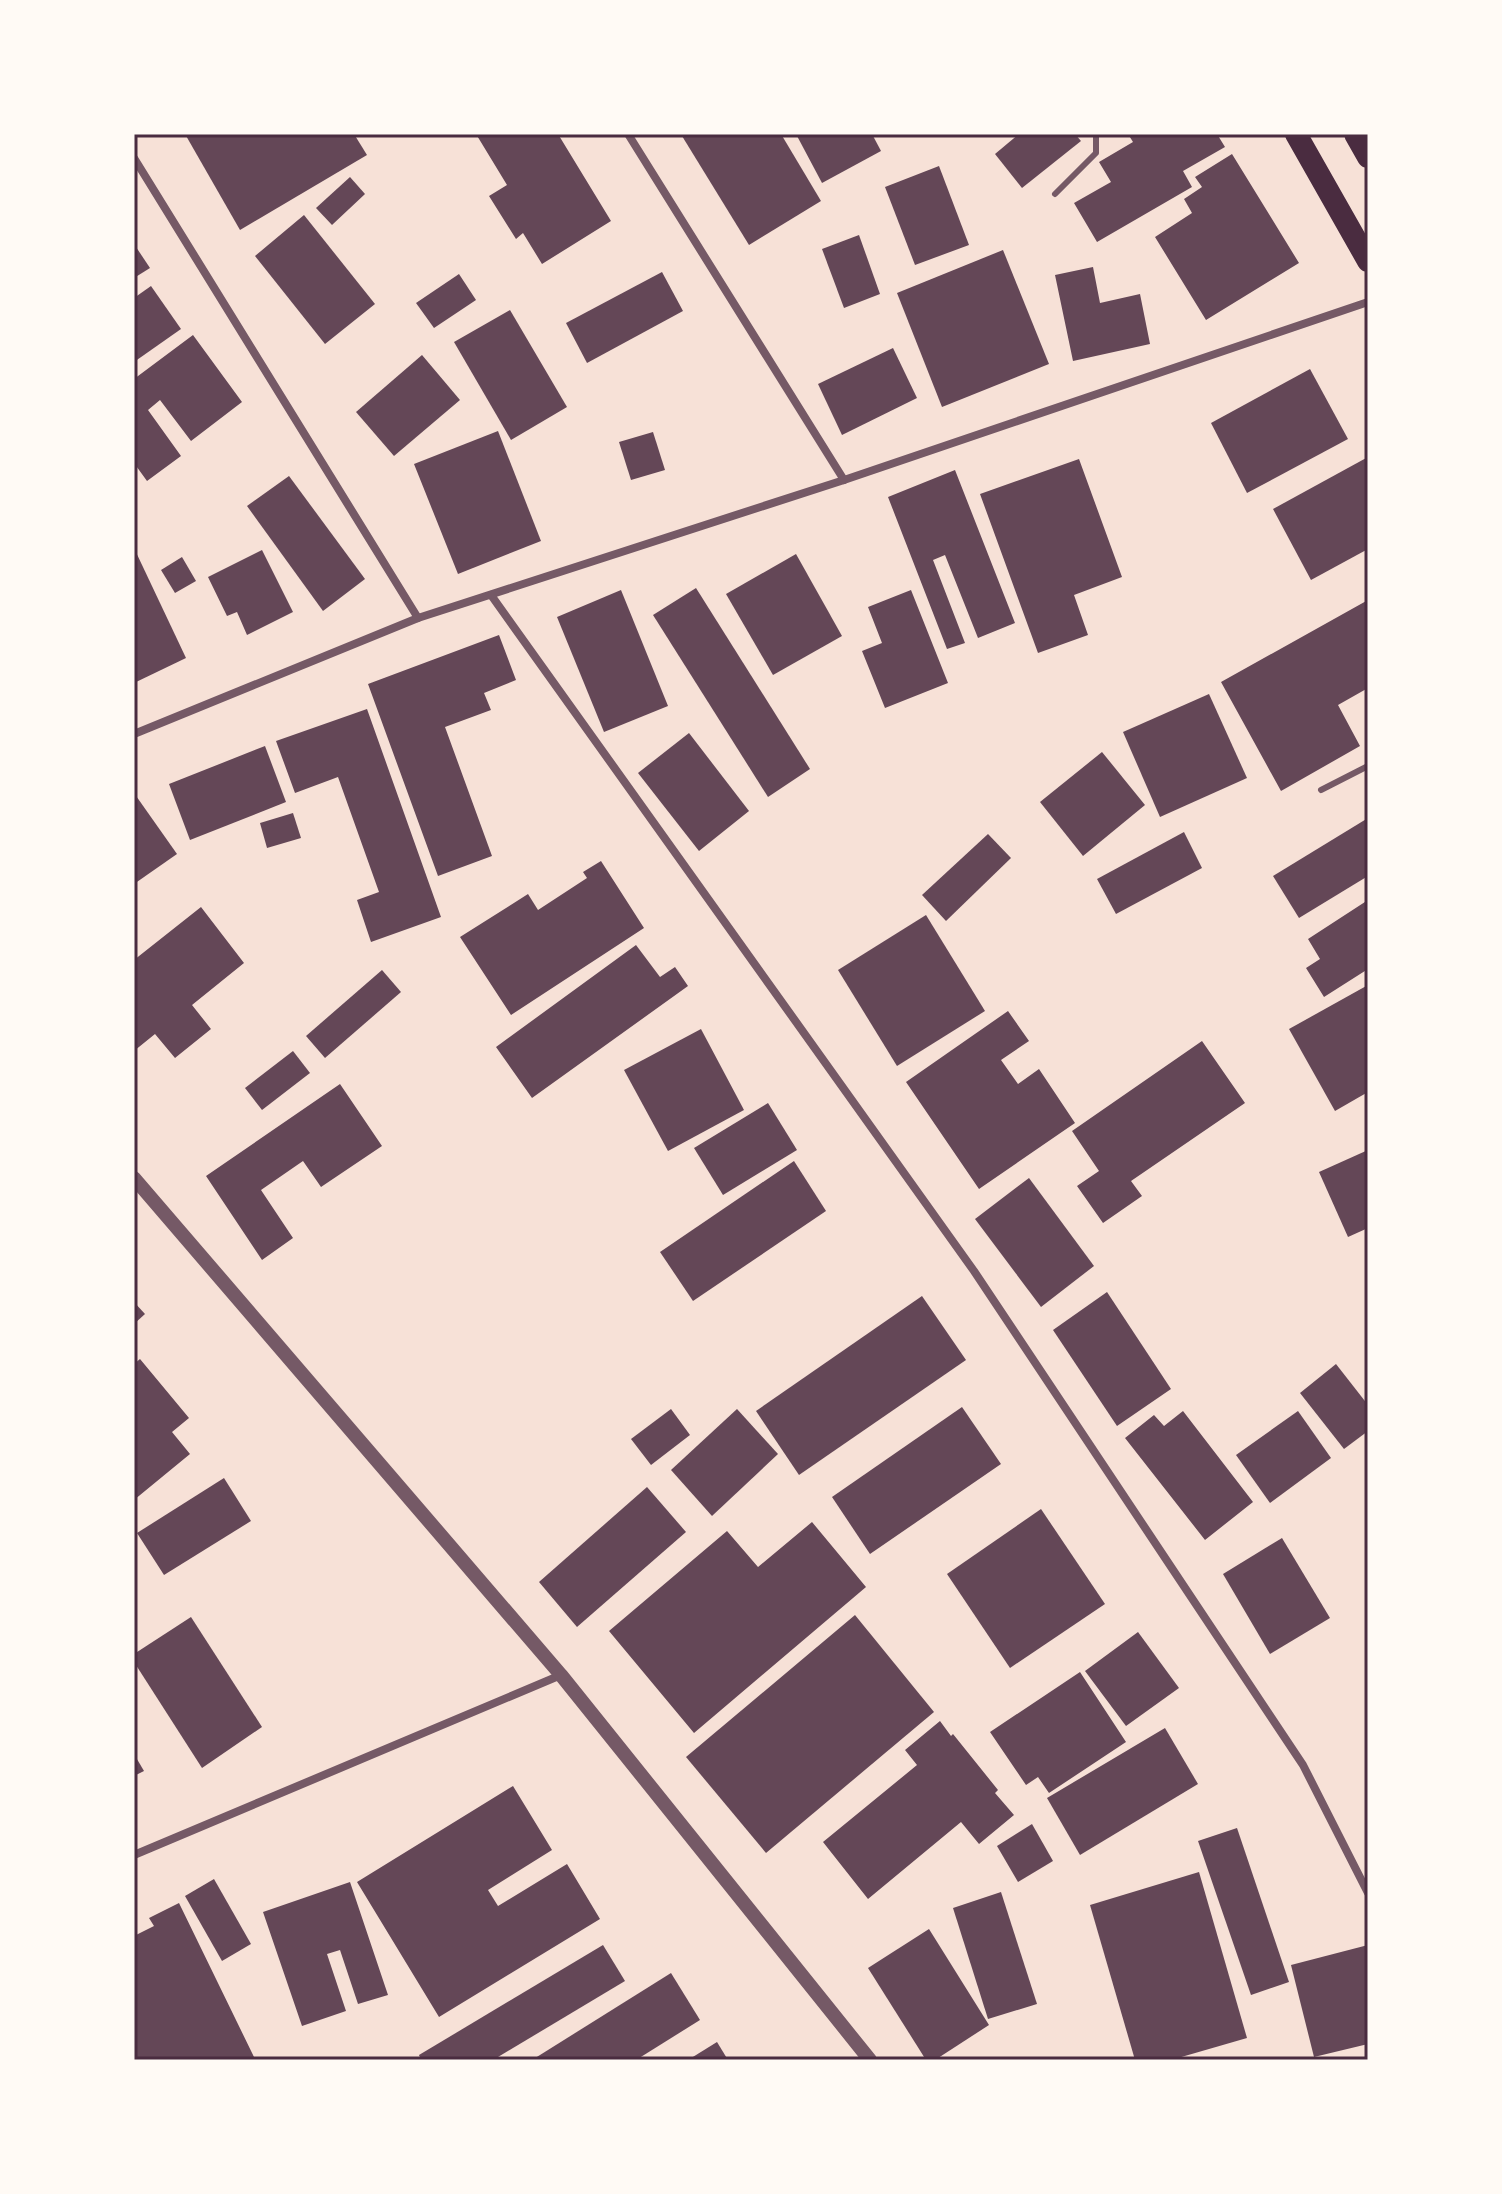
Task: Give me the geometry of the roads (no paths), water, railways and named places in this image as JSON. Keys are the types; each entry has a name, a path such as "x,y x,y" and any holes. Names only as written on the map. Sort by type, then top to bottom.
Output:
{"highway":[{"path":"1296,134 1368,261"},
{"path":"1355,134 1368,157"}],"street":[{"path":"628,134 844,480"},
{"path":"134,158 418,618"},
{"path":"134,734 418,618 844,480 1368,302"},
{"path":"491,595 974,1271 1303,1765 1368,1893"},
{"path":"134,1178 561,1675 870,2060"},
{"path":"134,1855 561,1675"}],"lane":[{"path":"1055,194 1096,153 1096,134"},
{"path":"1321,790 1368,766"}]}
